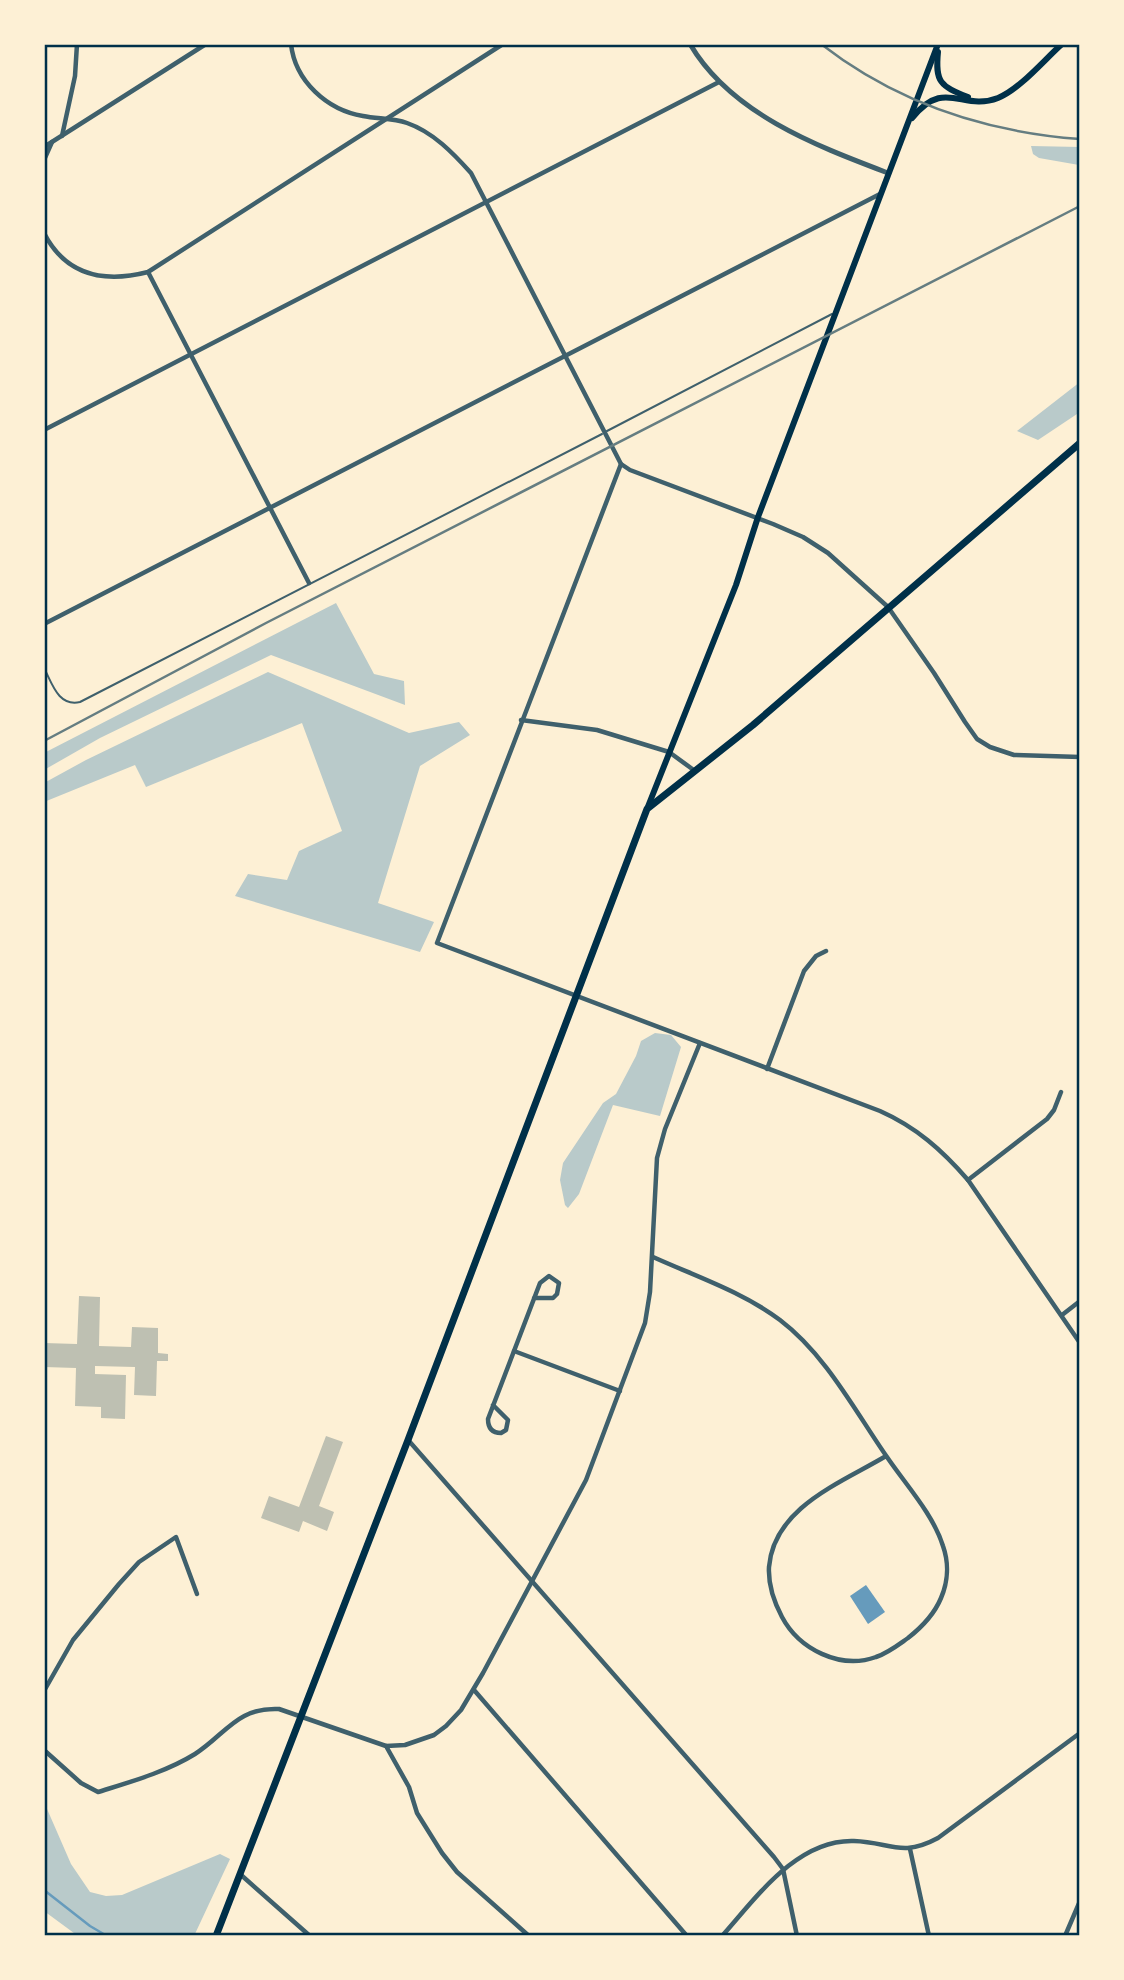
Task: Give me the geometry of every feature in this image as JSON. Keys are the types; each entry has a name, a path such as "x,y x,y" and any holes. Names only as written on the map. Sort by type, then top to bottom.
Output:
{"main road":[{"path":"938,44 936,68 943,85 979,101"},
{"path":"216,1936 408,1440 669,751 736,585 758,517 938,44"},
{"path":"909,122 923,104 937,98 988,101 1004,95 1062,44"},
{"path":"647,809 752,725 1080,443"}],"street":[{"path":"62,135 72,95 77,44"},
{"path":"44,147 206,44"},
{"path":"291,44 298,68 321,98 345,111 405,122 424,131 471,173 621,464 630,470 758,517 803,537 828,553 888,607 977,739 990,747 1014,755 1080,757"},
{"path":"44,233 59,256 85,272 112,278 148,272 503,44"},
{"path":"690,44 719,82 748,105 836,153 888,173"},
{"path":"44,430 719,82"},
{"path":"44,160 52,142"},
{"path":"44,624 880,194"},
{"path":"148,272 309,583"},
{"path":"621,464 437,943 895,1118 930,1140 968,1180 1080,1343"},
{"path":"521,720 597,730 669,751 695,771"},
{"path":"767,1069 804,971 816,956 827,951"},
{"path":"44,1750 81,1783 98,1792 144,1778 194,1754 245,1714 260,1708 279,1709 386,1746 405,1745 434,1735 461,1710 586,1480 645,1323 653,1257 657,1158 665,1129 700,1043"},
{"path":"968,1180 1047,1119 1061,1093"},
{"path":"653,1257 766,1310 794,1332 825,1368 886,1456 931,1522 944,1547 947,1574 942,1596 927,1621 893,1648 866,1659 841,1660 825,1656 793,1635 780,1614 772,1597 769,1581 772,1548 782,1527 804,1505 886,1456"},
{"path":"494,1405 508,1420 506,1430 501,1433 496,1433 488,1426 488,1419 534,1298 544,1278 549,1276 559,1283 553,1298 534,1298"},
{"path":"1062,1315 1080,1301"},
{"path":"514,1351 620,1391"},
{"path":"408,1440 783,1869 797,1936"},
{"path":"44,1691 73,1640 119,1584 139,1562 176,1538 197,1594"},
{"path":"474,1690 687,1936"},
{"path":"722,1936 783,1869 805,1856 841,1841 857,1841 892,1849 911,1849 926,1845 1080,1733"},
{"path":"386,1746 409,1787 417,1813 442,1853 457,1872 529,1936"},
{"path":"911,1849 929,1936"},
{"path":"239,1873 310,1936"},
{"path":"1065,1936 1080,1901"}],"lane":[{"path":"44,668 61,698 69,703 80,702 836,312"}],"shaded area":[{"path":"1031,146 1080,147 1080,171 1079,165 1039,158 1033,154"},
{"path":"1080,382 1080,412 1038,440 1017,431"},
{"path":"336,603 374,674 404,681 405,705 271,655 100,738 44,770 44,753"},
{"path":"268,672 409,733 459,722 470,735 420,766 378,903 434,922 420,952 235,896 248,874 287,880 299,851 342,831 302,723 146,787 135,765 44,802 44,783"},
{"path":"655,1033 671,1035 681,1047 660,1116 613,1105 579,1194 568,1208 560,1180 563,1163 603,1103 616,1094 641,1041"},
{"path":"44,1802 71,1864 90,1892 106,1896 122,1895 220,1854 230,1859 194,1936 78,1936 44,1911"}],"water":[{"path":"866,1585 885,1612 868,1624 850,1596"}],"building":[{"path":"79,1296 100,1297 99,1346 131,1347 132,1327 158,1328 158,1353 168,1354 168,1361 157,1361 156,1396 134,1395 135,1367 95,1366 95,1374 126,1375 125,1419 101,1418 101,1407 75,1406 76,1368 44,1367 44,1343 77,1344"},
{"path":"326,1436 343,1442 319,1506 334,1512 327,1531 303,1521 299,1532 261,1518 269,1496 299,1507"}],"waterway":[{"path":"44,1890 107,1936"}],"railway":[{"path":"821,44 880,83 943,111 1010,130 1080,139"},
{"path":"44,741 266,623 1080,206"}]}
